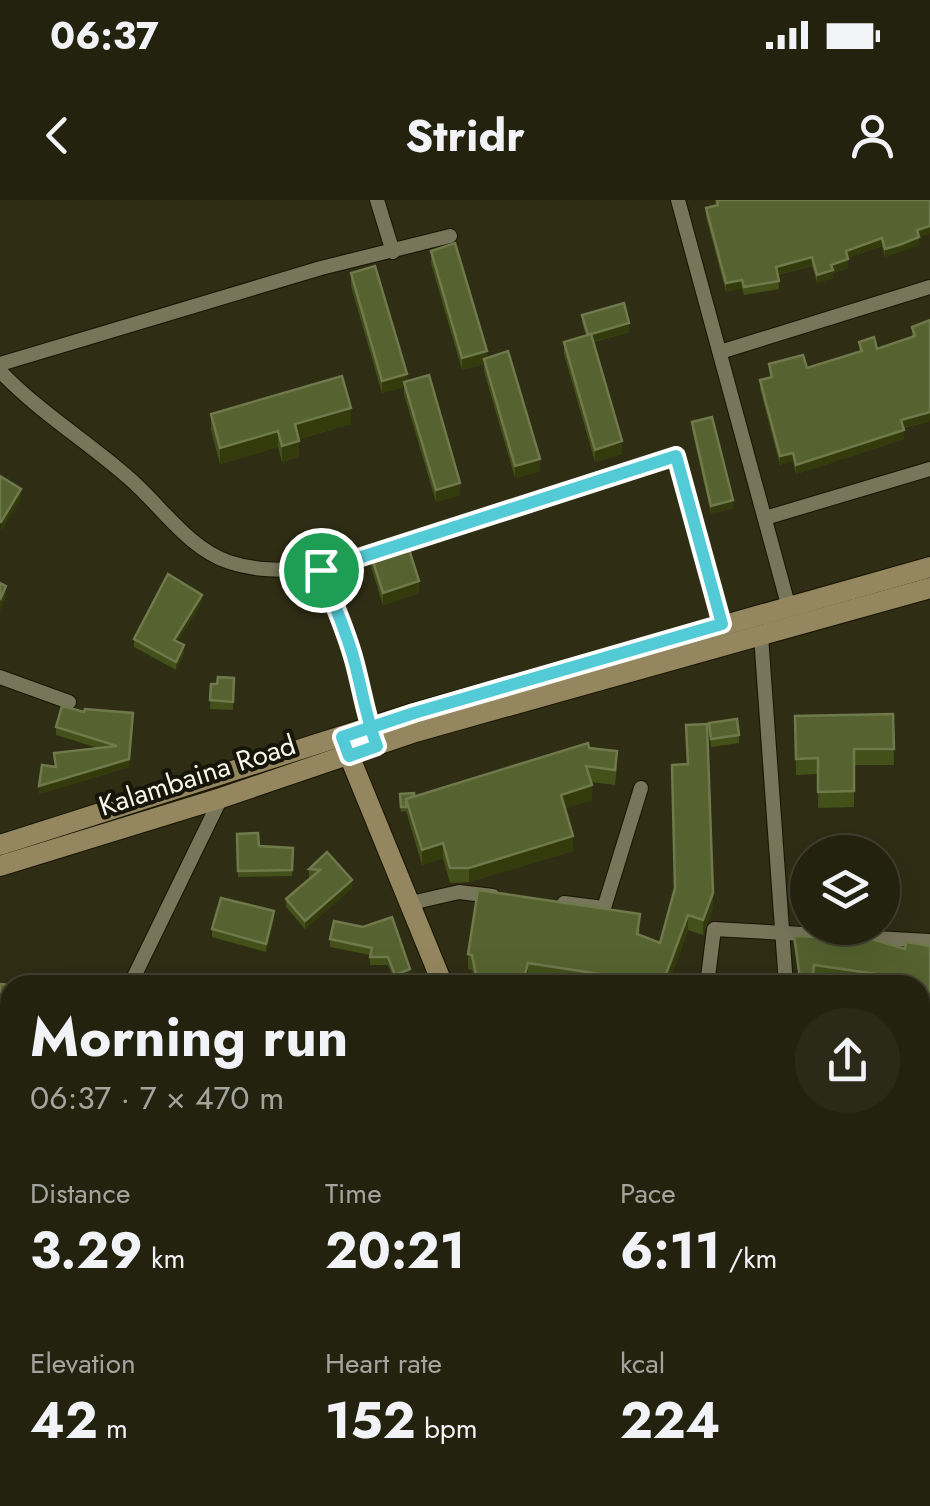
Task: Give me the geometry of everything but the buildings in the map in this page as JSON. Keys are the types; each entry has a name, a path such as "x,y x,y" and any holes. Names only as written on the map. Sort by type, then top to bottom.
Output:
{"main road":[{"path":"373,737 722,624 930,568"},
{"name":"Kalambaina Road","path":"0,866 221,798 373,737 930,588"},
{"path":"0,845 345,746 439,975"}],"street":[{"path":"377,200 393,252"},
{"path":"678,200 789,608"},
{"path":"450,236 321,268 0,368 36,408 66,424 130,478 194,543 226,561 262,570 321,570 676,456 722,624"},
{"path":"720,352 930,287"},
{"path":"765,518 930,469"},
{"path":"321,570 354,662 373,737"},
{"path":"761,636 785,975"},
{"path":"0,677 69,702"},
{"path":"550,902 604,908 640,788"},
{"path":"135,975 221,798"},
{"path":"410,903 459,892 514,898"},
{"path":"708,975 714,929 930,941"}],"route":[{"path":"321,570 354,662 361,696 370,728 377,746 349,756 342,737 370,728 414,713 722,624 676,456 321,570"}]}
